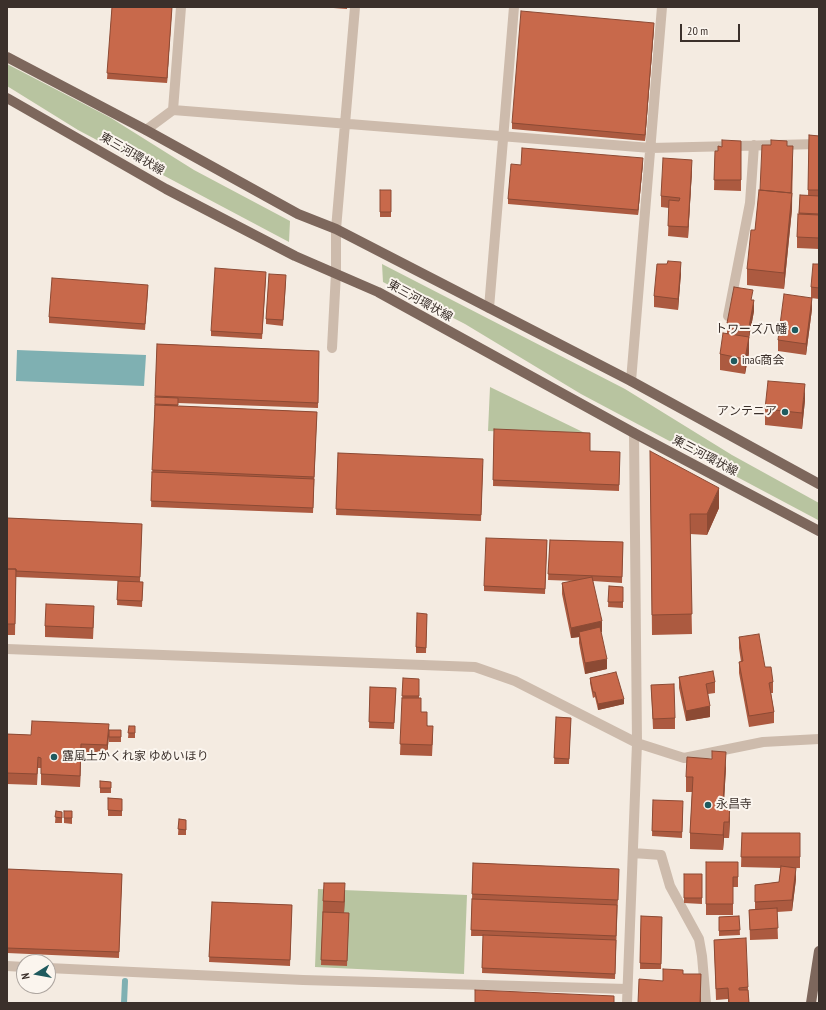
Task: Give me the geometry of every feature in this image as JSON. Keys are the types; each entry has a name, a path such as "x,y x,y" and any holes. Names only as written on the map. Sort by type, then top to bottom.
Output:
{"main road":[{"name":"東三河環状線","path":"7,57 146,130 298,214 336,230 631,380 819,484"},
{"name":"東三河環状線","path":"7,98 166,189 295,256 378,292 634,433 819,531"},
{"path":"811,1003 819,951"}],"street":[{"path":"173,110 181,7"},
{"path":"332,348 336,273 336,230 355,7"},
{"path":"489,308 514,7"},
{"path":"631,380 662,7"},
{"path":"146,130 173,110 651,148 819,144"},
{"path":"728,316 750,203 754,145"},
{"path":"627,1003 637,743 634,433"},
{"path":"7,649 475,667 515,681 637,743 684,758 763,742 819,739"},
{"path":"633,853 660,855 670,886 699,940 702,956 706,1003"},
{"path":"56,968 303,980 627,989"}],"green space":[{"path":"7,64 111,118 194,170 290,221 289,242 78,130 7,86"},
{"path":"382,264 625,389 732,455 819,503 818,520 581,394 465,324 383,282"},
{"path":"490,387 589,435 488,431"},
{"path":"318,889 467,895 464,974 315,967"}],"water":[{"path":"17,350 146,355 144,386 16,381"}],"building":[{"path":"112,7 172,7 167,78 107,73"},
{"path":"521,11 654,23 645,135 512,123"},
{"path":"809,135 819,136 819,190 808,190"},
{"path":"722,140 741,141 741,180 714,180 715,151 718,151 718,146 722,147"},
{"path":"771,140 787,141 787,146 793,146 791,193 760,190 762,145 771,145"},
{"path":"522,148 643,158 638,210 508,199 511,164 521,165"},
{"path":"663,158 692,160 688,227 668,226 669,200 679,201 680,198 661,196"},
{"path":"380,190 391,190 391,212 380,212"},
{"path":"759,190 792,193 784,273 747,269 751,230 755,230"},
{"path":"800,195 819,196 819,214 799,213"},
{"path":"798,214 819,215 819,238 797,237"},
{"path":"668,261 681,262 678,299 654,296 657,264 667,264"},
{"path":"813,264 819,264 819,288 811,287"},
{"path":"215,268 266,272 262,334 211,331"},
{"path":"269,274 286,275 283,320 266,319"},
{"path":"52,278 148,285 145,324 49,317"},
{"path":"734,287 753,290 751,300 754,300 749,327 727,323"},
{"name":"トワーズ八幡","path":"784,294 812,298 806,344 778,340"},
{"path":"723,333 749,337 745,359 720,354"},
{"path":"157,344 319,351 318,403 155,396"},
{"path":"768,381 805,384 802,413 765,409"},
{"path":"155,397 178,398 178,405 155,404"},
{"path":"155,405 317,412 314,477 152,470"},
{"path":"494,429 590,433 590,451 620,452 619,485 493,480"},
{"path":"650,451 719,488 707,514 690,514 692,614 652,615"},
{"path":"338,453 483,459 481,515 336,509"},
{"path":"152,472 314,479 313,508 151,501"},
{"path":"7,518 142,524 140,577 16,571 16,569 7,569"},
{"path":"486,538 547,540 545,589 484,586"},
{"path":"550,540 623,542 622,577 548,574"},
{"path":"7,569 16,569 15,624 7,624"},
{"path":"592,577 602,621 571,628 562,583"},
{"path":"118,581 143,582 142,601 117,600"},
{"path":"609,586 623,587 623,602 608,602"},
{"path":"46,604 94,606 93,628 45,626"},
{"path":"417,613 427,614 426,648 416,647"},
{"path":"600,627 607,659 585,663 579,632"},
{"path":"759,634 765,667 771,667 773,682 769,683 774,712 749,716 739,662 743,661 739,637"},
{"path":"713,671 715,682 706,684 710,706 686,711 679,677"},
{"path":"616,672 624,699 598,704 595,692 593,692 590,678"},
{"path":"403,678 419,679 419,696 402,696"},
{"path":"674,684 675,718 653,719 651,685"},
{"path":"370,687 396,688 394,723 369,722"},
{"path":"402,698 421,698 421,712 427,712 427,726 433,726 432,745 400,744"},
{"path":"556,717 571,718 569,759 554,758"},
{"path":"32,721 109,724 107,745 81,744 80,776 41,774 41,758 38,757 37,774 7,773 7,734 31,735"},
{"path":"129,726 135,726 135,733 128,733"},
{"path":"109,730 121,730 121,737 109,737"},
{"name":"永昌寺","path":"712,751 726,752 723,802 730,803 729,822 724,822 723,835 690,833 693,777 686,777 687,757 712,759"},
{"path":"100,781 111,782 111,788 100,788"},
{"path":"108,798 122,799 122,811 108,810"},
{"path":"653,800 683,801 682,832 652,831"},
{"path":"56,811 62,812 62,818 55,817"},
{"path":"64,811 72,811 72,818 64,818"},
{"path":"179,819 186,820 186,830 178,829"},
{"path":"742,833 800,833 800,857 741,857"},
{"path":"706,862 738,862 738,877 733,877 733,904 706,904"},
{"path":"473,863 619,869 618,900 472,894"},
{"path":"781,866 796,868 792,900 755,902 755,885 779,882"},
{"path":"7,869 122,874 119,952 7,948"},
{"path":"684,874 702,874 702,898 684,898"},
{"path":"324,883 345,883 344,902 323,901"},
{"path":"472,899 617,905 616,936 471,930"},
{"path":"212,902 292,905 290,960 209,957"},
{"path":"777,908 778,928 750,930 749,910"},
{"path":"323,912 349,913 347,961 321,960"},
{"path":"641,916 662,917 661,964 640,963"},
{"path":"739,916 740,930 719,931 719,917"},
{"path":"483,935 616,940 615,974 482,968"},
{"path":"746,938 748,987 739,988 739,990 748,990 749,1003 729,1003 728,988 716,989 714,940"},
{"path":"663,969 683,970 683,974 701,974 700,1003 638,1003 639,979 663,981"},
{"path":"475,990 614,996 614,1003 475,1003"}],"waterway":[{"path":"124,1003 125,981"}],"place":[{"name":"トワーズ八幡","path":"795,330"},
{"name":"inaG商会","path":"734,361"},
{"name":"アンテニア","path":"785,412"},
{"name":"露風土かくれ家 ゆめいほり","path":"54,757"},
{"name":"永昌寺","path":"708,805"}]}
